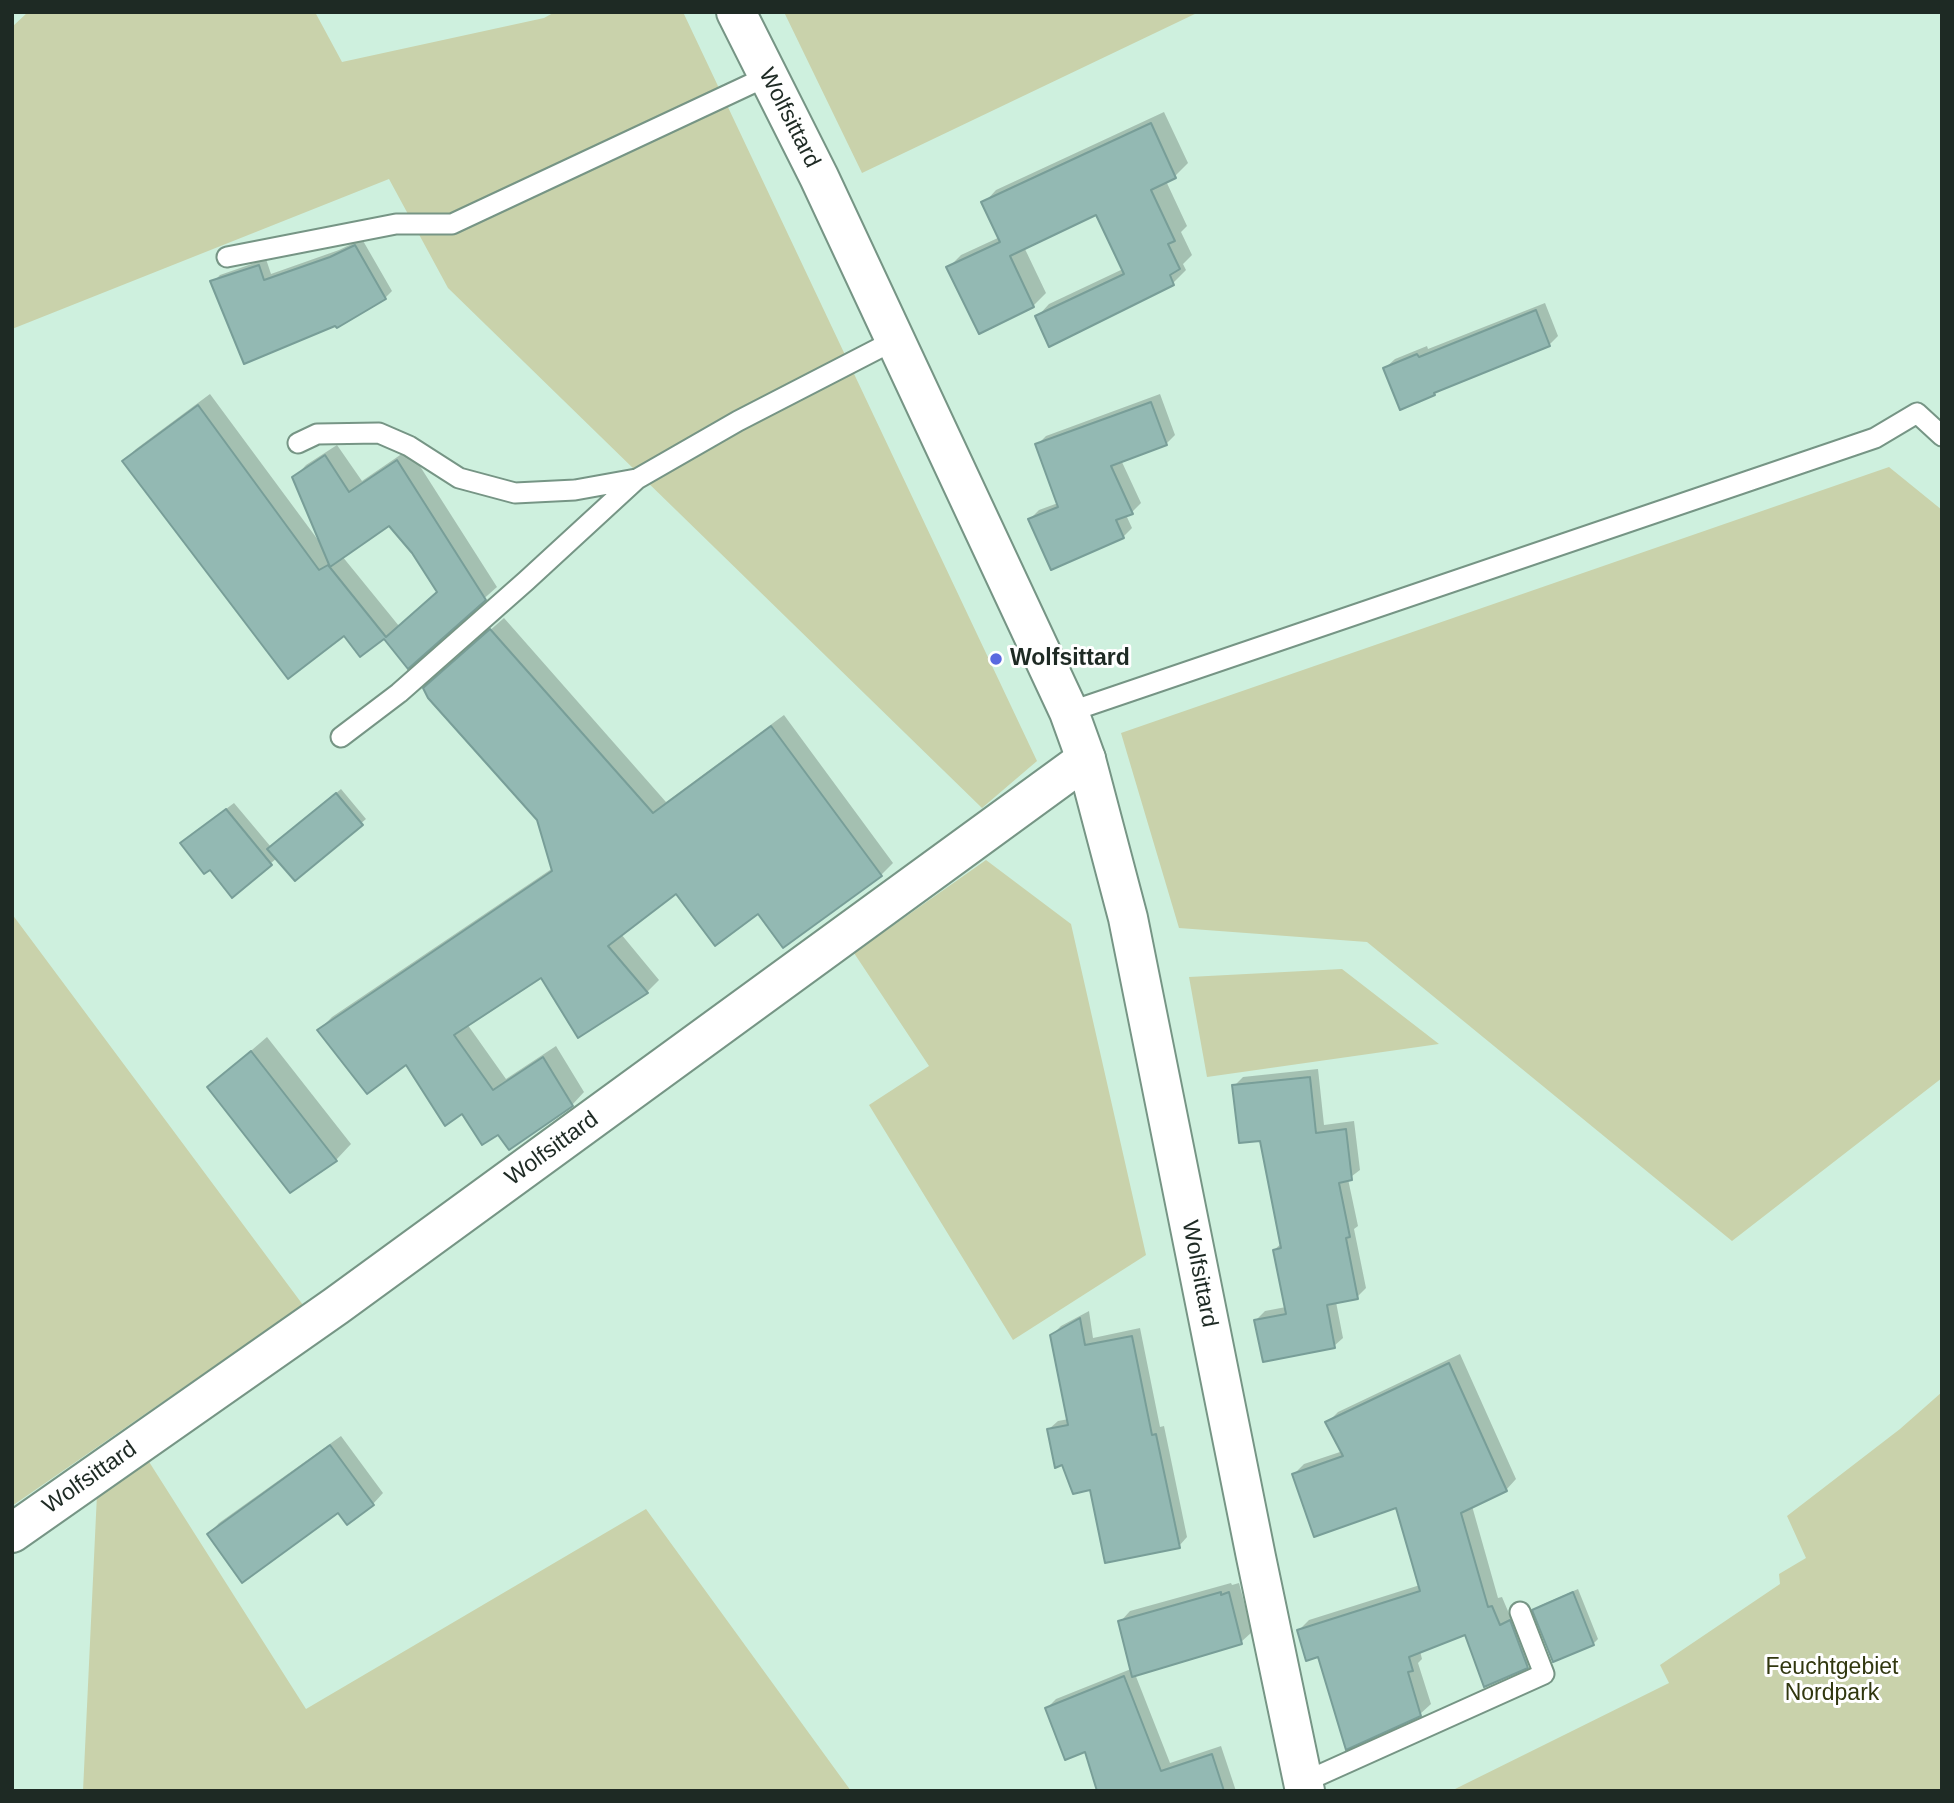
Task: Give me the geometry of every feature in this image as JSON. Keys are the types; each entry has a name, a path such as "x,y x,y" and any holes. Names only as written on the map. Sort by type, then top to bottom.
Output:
{"street":[{"name":"Wolfsittard","path":"736,12 819,177 1069,712 1086,759 1128,918 1304,1787"},
{"name":"Wolfsittard","path":"12,1533 336,1307 1086,759"}],"lane":[{"path":"227,257 396,224 452,224 768,76"},
{"path":"341,737 399,693 637,479 738,421 895,340"},
{"path":"1069,712 1875,438 1917,413 1942,415"},
{"path":"1917,413 1942,436"},
{"path":"298,443 317,434 379,433 409,446 459,478 514,493 575,490 637,479"},
{"path":"1304,1787 1544,1674 1520,1612"}],"green space":[{"path":"28,12 315,12 342,62 544,18 555,12 683,12 1037,761 982,808 448,288 389,179 12,329 12,27"},
{"path":"784,12 1199,12 862,173"},
{"path":"1889,467 1942,510 1942,1078 1732,1241 1367,942 1179,928 1121,733"},
{"path":"986,860 1071,924 1146,1255 1013,1340 869,1105 929,1066 854,953"},
{"path":"12,914 303,1305 12,1506"},
{"path":"1342,969 1439,1044 1207,1077 1189,977"},
{"name":"Feuchtgebiet Nordpark","path":"1942,1392 1942,1791 1451,1791 1669,1683 1660,1665 1780,1584 1779,1574 1806,1558 1787,1516 1900,1429"},
{"path":"146,1457 306,1709 646,1509 851,1791 83,1791 97,1494"}],"building":[{"path":"1151,123 1176,178 1151,190 1175,241 1168,244 1180,269 1170,275 1174,285 1049,347 1035,316 1124,274 1096,215 1010,256 1034,307 979,334 946,267 1000,242 981,202"},
{"path":"355,245 386,299 337,328 335,326 244,364 210,281 259,265 264,280 330,257"},
{"path":"1536,310 1550,346 1434,393 1435,395 1400,410 1383,368 1417,354 1419,357"},
{"path":"1151,402 1167,445 1111,466 1133,514 1116,520 1124,538 1051,570 1028,519 1058,507 1035,444"},
{"path":"198,405 319,570 328,565 386,637 437,592 412,553 389,526 330,567 292,477 325,455 349,492 397,460 486,600 408,669 384,639 360,657 344,636 288,679 122,461"},
{"path":"490,629 653,813 771,726 882,876 783,948 758,914 715,946 676,894 608,946 648,993 578,1038 541,978 454,1035 493,1090 543,1057 573,1106 509,1150 498,1135 482,1145 462,1114 445,1126 406,1065 367,1094 317,1030 552,871 537,820 428,698 423,688"},
{"path":"336,793 363,825 295,881 267,849"},
{"path":"226,809 272,865 232,898 210,870 204,874 180,843"},
{"path":"251,1051 337,1161 290,1193 207,1087"},
{"path":"1310,1077 1316,1133 1346,1129 1352,1180 1339,1183 1350,1237 1346,1238 1358,1299 1327,1305 1335,1348 1263,1362 1254,1320 1286,1314 1273,1250 1281,1248 1260,1141 1239,1143 1232,1085"},
{"path":"1080,1318 1085,1345 1132,1336 1152,1435 1156,1434 1180,1548 1105,1563 1090,1490 1073,1494 1062,1465 1055,1468 1047,1429 1068,1425 1050,1335"},
{"path":"1449,1363 1507,1491 1461,1513 1488,1607 1492,1606 1500,1625 1510,1620 1528,1668 1484,1687 1465,1635 1409,1657 1413,1671 1408,1672 1421,1716 1346,1750 1318,1657 1306,1661 1297,1630 1420,1591 1396,1508 1314,1537 1292,1474 1343,1456 1325,1422"},
{"path":"330,1445 374,1505 347,1525 338,1513 242,1583 207,1534"},
{"path":"1221,1592 1221,1595 1229,1592 1242,1644 1132,1677 1118,1621"},
{"path":"1573,1592 1594,1645 1553,1662 1532,1610"},
{"path":"1124,1676 1161,1771 1212,1754 1224,1791 1097,1791 1085,1752 1065,1760 1045,1708"}],"place":[{"name":"Wolfsittard","path":"996,659"}]}
